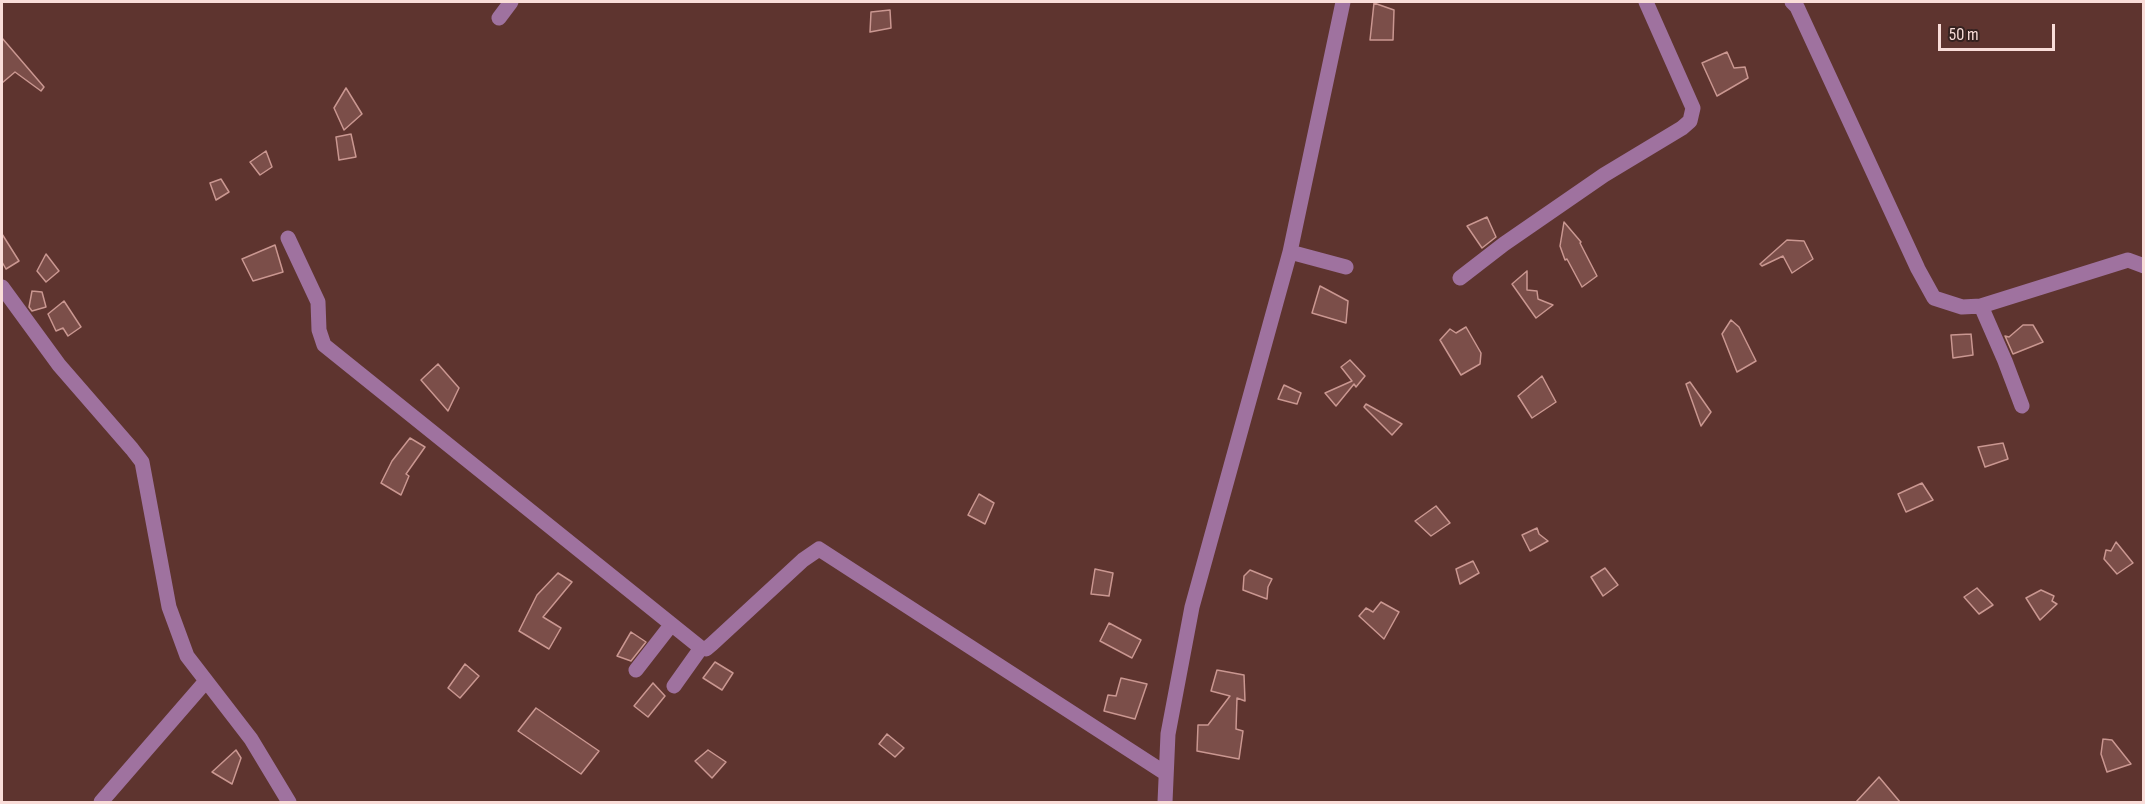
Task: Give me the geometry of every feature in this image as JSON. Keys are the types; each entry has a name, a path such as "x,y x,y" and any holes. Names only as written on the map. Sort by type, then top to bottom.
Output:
{"street":[{"path":"499,18 511,2"},
{"path":"1165,802 1168,734 1192,607 1290,252 1343,2"},
{"path":"1460,278 1504,244 1604,175 1690,121 1693,108 1646,2"},
{"path":"1792,2 1797,7 1918,270 1934,298 1962,307 1981,306 2128,260 2144,266"},
{"path":"288,238 318,302 319,330 324,345 701,648 706,649 712,644 819,549 1165,773"},
{"path":"1290,252 1346,267"},
{"path":"2,287 59,365 142,462 169,607 188,656 251,739 289,802"},
{"path":"1981,306 2022,406"},
{"path":"636,670 671,625"},
{"path":"674,686 701,648"},
{"path":"101,802 206,681"}],"building":[{"path":"1374,3 1394,10 1393,40 1370,40"},
{"path":"890,10 891,28 870,32 871,12"},
{"path":"2,38 44,87 41,91 15,72 2,83"},
{"path":"1727,52 1734,68 1745,67 1748,78 1717,96 1702,63"},
{"path":"346,88 362,114 344,130 334,108"},
{"path":"351,134 356,157 339,160 336,137"},
{"path":"266,151 272,167 260,175 250,162"},
{"path":"221,179 229,192 216,200 210,183"},
{"path":"1487,217 1496,237 1482,248 1467,226"},
{"path":"1564,222 1581,242 1597,276 1582,287 1567,259 1565,260 1560,246"},
{"path":"2,234 19,261 6,269 2,262"},
{"path":"1787,240 1804,241 1813,259 1792,273 1783,256 1762,266 1760,264"},
{"path":"275,245 283,272 253,281 242,259"},
{"path":"46,254 59,271 46,282 37,271"},
{"path":"1527,271 1527,290 1537,291 1538,299 1553,305 1536,318 1512,284"},
{"path":"1320,286 1348,301 1346,323 1312,313"},
{"path":"32,291 42,292 46,307 32,311 29,307"},
{"path":"64,301 81,327 68,336 63,328 56,331 48,314"},
{"path":"1731,320 1739,327 1756,361 1737,372 1722,334"},
{"path":"2023,325 2033,325 2043,342 2013,354 2005,336 2009,337"},
{"path":"1466,327 1481,353 1480,364 1461,375 1440,340 1450,329 1456,333"},
{"path":"1971,334 1973,355 1953,358 1951,335"},
{"path":"1350,360 1365,376 1356,387 1354,384 1336,406 1325,393 1352,381 1341,367"},
{"path":"438,364 459,388 448,411 421,380"},
{"path":"1542,376 1556,402 1532,418 1518,396"},
{"path":"1690,382 1711,412 1701,426 1686,384"},
{"path":"1284,385 1301,393 1297,404 1278,399"},
{"path":"1366,404 1402,424 1392,435 1364,407"},
{"path":"410,438 425,447 406,474 409,476 401,495 381,483 392,461"},
{"path":"2003,443 2008,459 1985,467 1978,447"},
{"path":"1922,483 1933,500 1906,512 1898,494"},
{"path":"979,494 994,503 985,524 968,515"},
{"path":"1436,506 1450,523 1431,536 1415,521"},
{"path":"1537,528 1539,534 1548,541 1530,551 1522,535"},
{"path":"2116,542 2133,563 2117,574 2104,559 2106,550 2111,551"},
{"path":"1473,561 1479,573 1460,584 1456,569"},
{"path":"1605,568 1618,585 1603,596 1591,577"},
{"path":"1095,569 1113,573 1109,596 1091,594"},
{"path":"1250,570 1272,579 1268,587 1267,599 1243,590 1244,576"},
{"path":"558,573 572,582 543,617 561,628 549,649 519,631 537,595"},
{"path":"1977,588 1993,605 1979,614 1964,597"},
{"path":"2041,590 2054,596 2052,601 2057,604 2040,620 2026,598"},
{"path":"1381,602 1399,612 1384,639 1359,616 1366,608 1373,612"},
{"path":"1109,623 1141,640 1132,658 1100,641"},
{"path":"631,632 646,642 631,661 617,656"},
{"path":"715,662 733,673 722,690 703,678"},
{"path":"465,664 479,676 460,698 448,688"},
{"path":"1217,670 1244,675 1245,701 1237,698 1236,729 1243,731 1239,759 1197,751 1198,725 1208,725 1230,696 1211,691"},
{"path":"1121,678 1147,684 1135,719 1104,711 1108,695 1116,696"},
{"path":"653,683 665,696 648,717 634,706"},
{"path":"536,708 599,751 581,774 518,731"},
{"path":"887,734 904,748 895,757 879,744"},
{"path":"2103,739 2112,740 2131,764 2107,772 2101,754"},
{"path":"236,750 241,758 232,784 212,772"},
{"path":"708,750 726,762 712,778 695,761"},
{"path":"1879,777 1900,802 1856,802"}]}
